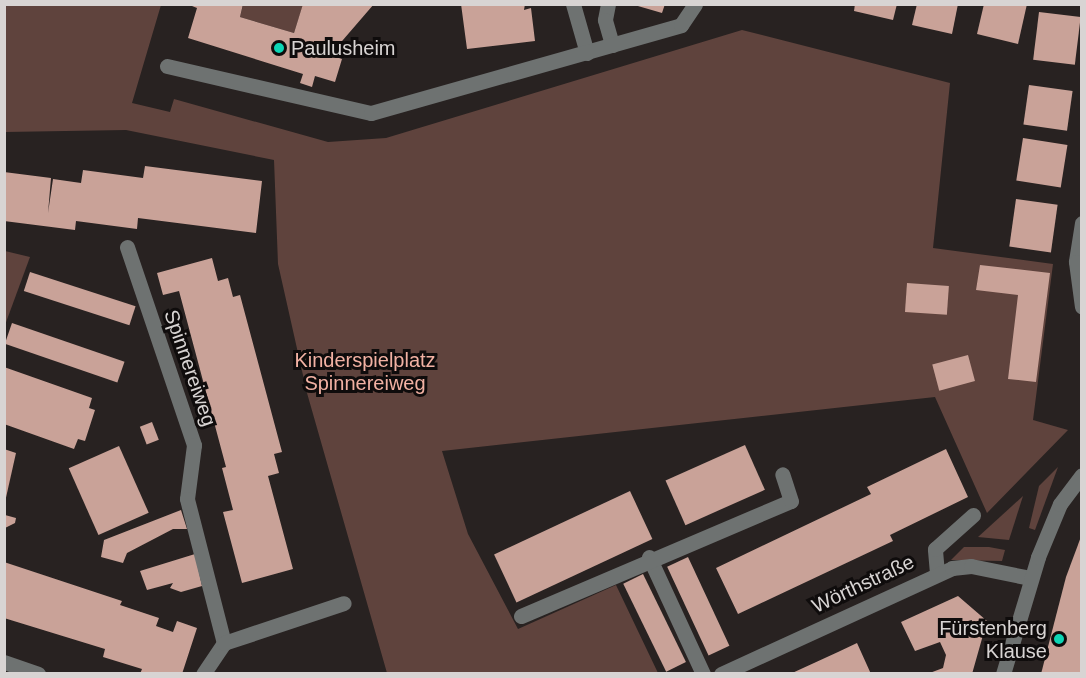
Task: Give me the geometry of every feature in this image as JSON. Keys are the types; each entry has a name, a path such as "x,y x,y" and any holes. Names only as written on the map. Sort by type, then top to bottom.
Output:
{"street":[{"path":"573,4 587,53"},
{"path":"608,4 605,20 612,45"},
{"path":"167,66 371,113 681,25 695,4"},
{"path":"1082,223 1076,262 1082,307"},
{"name":"Spinnereiweg","path":"127,247 194,445 187,499 224,643"},
{"path":"521,615 650,557 791,501 782,474"},
{"path":"1003,674 1030,578 1060,504 1082,475"},
{"path":"938,573 935,549 973,515"},
{"path":"650,557 703,674"},
{"name":"Wörthstraße","path":"721,674 938,573 970,566 1030,578"},
{"path":"203,674 224,643 344,603"},
{"path":"4,662 38,674"}],"green space":[{"name":"Kinderspielplatz Spinnereiweg","path":"4,5 161,5 132,103 170,112 174,99 328,142 386,138 742,30 950,83 933,248 1053,264 1033,420 1068,430 987,513 935,397 442,451 468,534 518,629 616,585 658,673 387,673 307,393 278,264 274,160 126,130 5,132"},
{"path":"243,5 303,5 294,33 240,17"},
{"path":"4,251 30,257 5,325"},
{"path":"1058,467 1035,530 1029,528 1039,486"},
{"path":"1023,496 1009,540 978,537"},
{"path":"964,547 989,547 1005,550 1002,561 951,560"}],"building":[{"name":"Paulusheim","path":"187,4 243,4 240,17 294,33 303,4 374,4 330,55 342,59 335,82 315,76 312,87 300,83 303,74 188,38 197,8"},
{"path":"461,4 525,4 524,10 531,8 535,41 467,49"},
{"path":"631,4 665,4 662,13"},
{"path":"855,4 897,4 893,20 854,11"},
{"path":"917,4 958,4 952,34 912,25"},
{"path":"984,4 1027,4 1018,44 977,34"},
{"path":"1039,12 1081,17 1075,65 1033,60"},
{"path":"1029,85 1073,91 1067,131 1023,125"},
{"path":"1023,138 1067,145 1061,188 1016,180"},
{"path":"145,166 262,181 256,233 138,218 137,229 76,221 75,230 4,221 4,172 51,178 48,213 53,179 81,183 83,170 143,178"},
{"path":"1016,199 1058,205 1051,252 1009,247"},
{"path":"212,258 218,281 228,278 233,297 240,295 282,452 274,454 279,473 268,476 293,569 242,583 223,512 233,510 222,468 226,467 179,291 163,295 157,273"},
{"path":"980,265 1050,273 1036,382 1008,379 1018,295 976,290"},
{"path":"30,272 136,306 129,325 24,291"},
{"path":"907,283 949,286 947,315 905,312"},
{"path":"12,323 125,362 117,383 5,344"},
{"path":"968,355 975,381 939,391 932,365"},
{"path":"4,367 92,398 89,408 95,410 85,441 78,439 74,449 4,424"},
{"path":"152,422 159,440 147,444 140,427"},
{"path":"745,445 765,490 685,525 666,480"},
{"path":"119,446 149,513 98,535 69,468"},
{"path":"4,449 16,453 5,502 4,502"},
{"path":"946,449 968,497 890,535 893,541 738,614 716,568 871,494 867,487"},
{"path":"630,491 652,539 516,602 494,554"},
{"path":"181,510 187,529 173,529 127,553 123,563 101,557 104,540"},
{"path":"5,515 16,518 15,523 5,528"},
{"path":"1082,534 1082,674 1041,674 1066,577"},
{"path":"195,554 202,586 181,592 170,588 173,583 147,590 140,571"},
{"path":"688,557 729,646 709,656 667,567"},
{"path":"4,562 122,601 120,605 159,618 156,626 173,632 177,621 197,628 182,674 140,674 142,669 103,657 105,649 4,618"},
{"path":"643,574 686,662 666,672 623,584"},
{"path":"958,596 987,621 972,674 927,674 943,668 946,655 940,642 915,651 901,622"},
{"path":"857,643 871,674 790,674 838,652"}],"place":[{"name":"Paulusheim","path":"279,48"},
{"name":"Fürstenberg Klause","path":"1059,639"}]}
